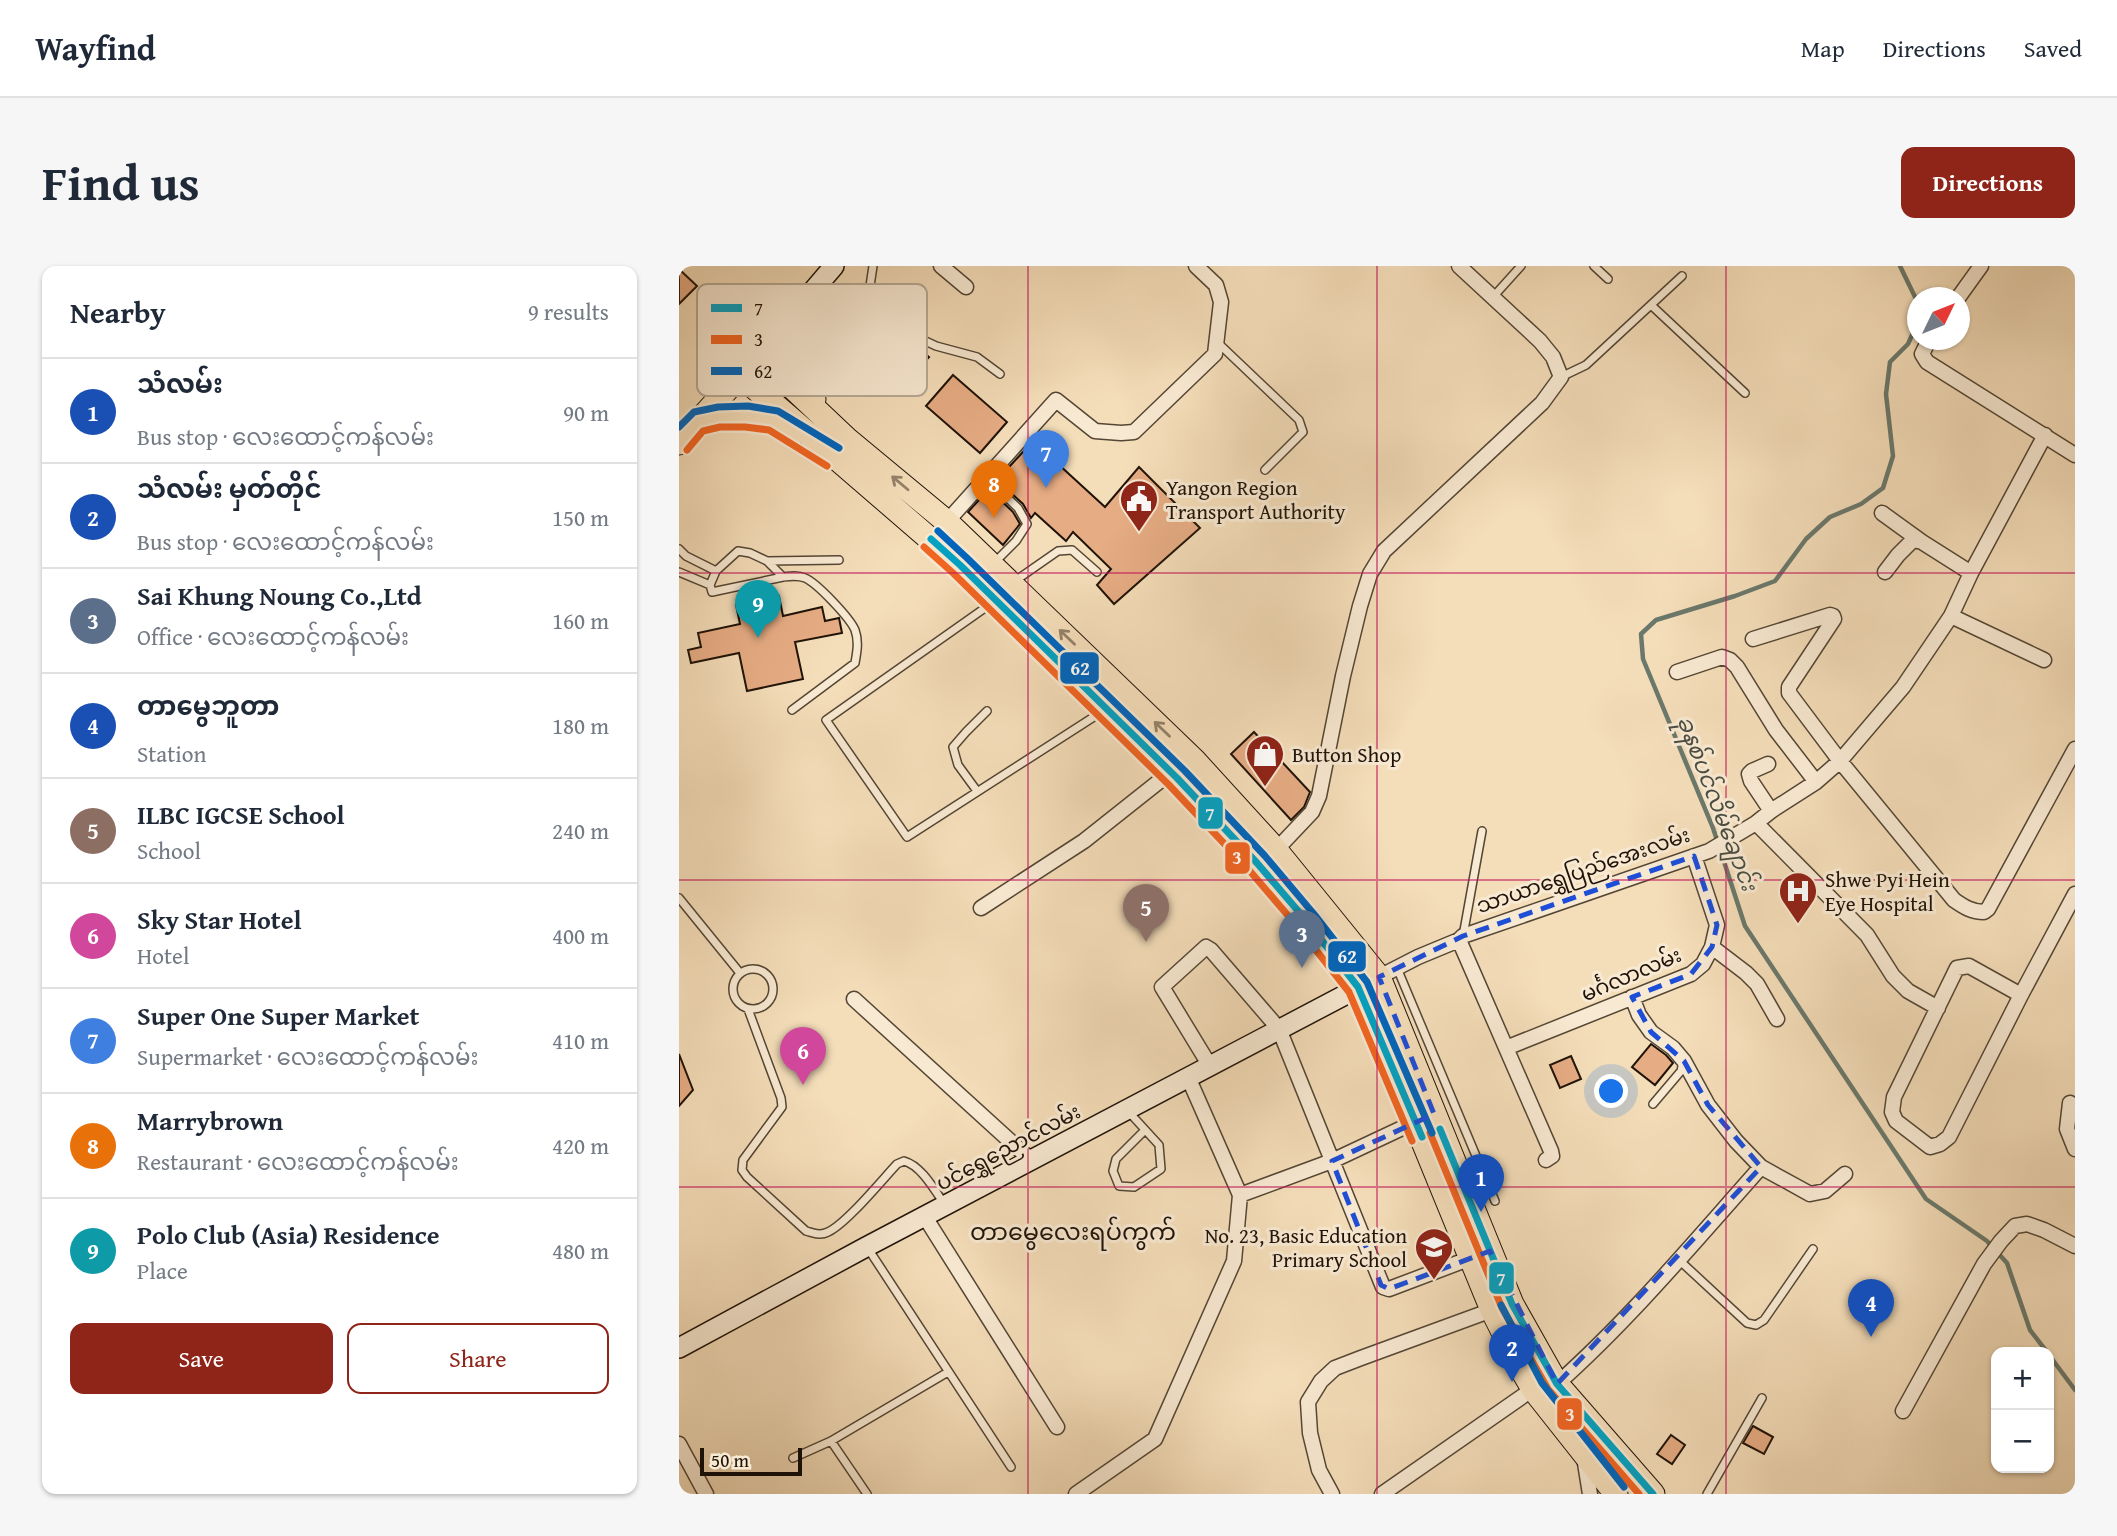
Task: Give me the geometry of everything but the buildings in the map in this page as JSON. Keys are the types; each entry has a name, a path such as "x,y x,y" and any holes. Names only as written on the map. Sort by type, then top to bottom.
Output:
{"main road":[{"path":"679,443 721,396"},
{"path":"769,396 947,522 967,557 1107,709 1257,863 1305,919 1378,977"},
{"path":"794,396 840,448 931,539 967,557"},
{"path":"811,396 840,448"},
{"path":"697,422 719,417 747,416 773,420 840,448"},
{"path":"993,585 1194,760 1276,850 1378,977 1425,1130 1468,1223 1557,1384 1653,1494"},
{"path":"1174,775 1194,760"},
{"path":"1468,1223 1471,1258 1492,1310 1523,1372 1533,1389 1616,1494"}],"street":[{"path":"819,284 834,266"},
{"path":"941,266 966,286"},
{"path":"931,539 1057,400 1096,432 1134,432 1215,354 1221,302 1216,285 1196,266"},
{"path":"1276,850 1312,812 1319,796 1343,676 1370,574 1384,551 1542,403 1561,377 1553,357 1540,341 1459,266"},
{"path":"1966,287 1981,266"},
{"path":"1925,350 1923,354 1927,362 2075,455"},
{"name":"သာယာရွှေပြည်အေးလမ်း","path":"1378,977 1461,938 1709,851 1816,782 1840,761 1903,687 1951,616 2045,435"},
{"path":"1882,513 1971,573"},
{"path":"1885,572 1908,545 1913,541 1922,542"},
{"path":"1753,639 1833,616 1834,619 1789,687 1789,693 1840,761 1954,900 1966,909 1984,912 2075,749"},
{"path":"1951,616 2045,660"},
{"path":"1677,672 1722,657 1730,660 1776,730 1816,782"},
{"path":"1768,764 1749,774 1771,811"},
{"path":"981,908 1084,841 1174,775"},
{"path":"1756,823 1867,935 1893,976 1909,991 1938,1008"},
{"path":"1694,856 1717,925 1712,947 1752,978 1777,1019"},
{"path":"2021,995 1969,966 1957,968 1894,1097 1892,1112 1896,1121 1930,1147 1949,1137 2075,894"},
{"path":"1461,938 1551,1150 1552,1156 1546,1160"},
{"path":"1210,1066 1162,987 1206,947 1279,1029 1381,1285 1385,1289 1471,1258"},
{"name":"မင်္ဂလာလမ်း","path":"1506,1048 1691,974 1703,964 1712,947"},
{"name":"ပင်ရွှေညောင်လမ်း","path":"679,1348 1378,977"},
{"path":"1632,998 1639,1015 1651,1032 1673,1048 1684,1061 1708,1105 1736,1141 1761,1167 1810,1194 1825,1191 1845,1174"},
{"path":"854,999 1033,1161"},
{"path":"1076,1494 1155,1439 1234,1261 1240,1195 1188,1077"},
{"path":"2070,1103 2067,1129 2075,1149"},
{"path":"1240,1195 1425,1130"},
{"path":"1557,1384 1591,1353 1761,1167"},
{"path":"925,1217 1057,1427"},
{"path":"1903,1411 1984,1264 2015,1226 2027,1224 2075,1245"},
{"path":"1332,1494 1319,1470 1310,1433 1308,1402 1321,1381 1335,1368 1361,1357 1492,1310"},
{"path":"1382,1494 1533,1389"},
{"path":"679,1444 706,1494"},
{"path":"1583,1454 1590,1494"}],"lane":[{"path":"870,284 873,266"},
{"path":"1492,297 1521,266"},
{"path":"1594,266 1608,279"},
{"path":"1561,377 1586,365 1682,276"},
{"path":"1651,305 1745,393"},
{"path":"1216,341 1299,420 1303,432 1265,470"},
{"path":"927,342 977,357 1000,374"},
{"path":"987,478 1018,508 1027,524 993,585"},
{"path":"679,549 716,571"},
{"path":"1097,572 1072,550 1058,551 993,585 826,720 907,837 1107,709"},
{"path":"783,576 767,561 738,551 716,571 710,585 712,592 796,575 815,584 851,622 856,632 858,647 855,663 792,710"},
{"path":"767,561 839,559"},
{"path":"679,572 710,585"},
{"path":"978,791 958,765 953,747 987,711"},
{"path":"1461,938 1482,831"},
{"path":"679,898 740,973"},
{"path":"758,969 772,981 773,994 761,1008 748,1009 734,997 733,984 740,973 758,969"},
{"path":"1378,977 1495,1201"},
{"path":"748,1009 782,1107 743,1160 742,1170 747,1177 806,1231 818,1234 828,1232 841,1223 897,1164 904,1161 910,1162 928,1180 946,1206"},
{"path":"1653,1104 1681,1071 1684,1061"},
{"path":"1127,1110 1159,1145 1161,1169 1134,1187 1119,1186 1113,1171 1116,1159 1145,1130"},
{"path":"866,1247 1011,1467"},
{"path":"1679,1259 1747,1323 1756,1325 1764,1320 1813,1248"},
{"path":"793,1458 831,1441 948,1371"},
{"path":"1707,1494 1762,1398"},
{"path":"831,1441 867,1494"}],"highlighted area":[{"path":"1694,856 1717,925 1712,947 1691,974 1632,997 1651,1032 1684,1061 1708,1105 1761,1167 1557,1384 1490,1251 1389,1289 1381,1285 1332,1161 1434,1114 1379,977 1463,936"}],"waterway":[{"name":"ခုနစ်ပင်လိမ်ချောင်း","path":"1900,266 1910,287"},
{"name":"ခုနစ်ပင်လိမ်ချောင်း","path":"1907,345 1890,362 1886,394 1893,456 1883,488 1861,504 1830,517 1806,539 1775,581 1656,620 1641,634 1643,659 1713,828 1745,926 1926,1199 1987,1241 2007,1263 2030,1330 2043,1347"},
{"name":"ခုနစ်ပင်လိမ်ချောင်း","path":"2054,1362 2075,1390"}],"transit line":[{"name":"62","path":"679,427 694,412 718,407 748,406 778,411 839,448"},
{"name":"3","path":"687,450 703,431 720,427 745,427 769,430 827,466"},
{"name":"62","path":"938,531 1185,771 1265,856 1313,913 1367,982 1432,1133"},
{"name":"7","path":"931,539 1177,778 1257,863 1305,919 1358,987 1422,1137"},
{"name":"3","path":"924,547 1169,785 1249,870 1297,926 1349,992 1412,1141"},
{"name":"7","path":"1440,1129 1512,1304 1557,1384 1653,1494"},
{"name":"3","path":"1430,1133 1502,1308 1548,1389 1639,1494"},
{"name":"62","path":"1501,1305 1542,1383 1624,1487"}],"place":[{"name":"Super One Super Market","path":"1046,488"},
{"name":"Marrybrown","path":"994,518"},
{"name":"Yangon Region Transport Authority","path":"1139,533"},
{"name":"Polo Club (Asia) Residence","path":"758,638"},
{"name":"Button Shop","path":"1265,788"},
{"name":"Shwe Pyi Hein Eye Hospital","path":"1798,925"},
{"name":"ILBC IGCSE School","path":"1146,942"},
{"name":"Sai Khung Noung Co.,Ltd","path":"1302,968"},
{"name":"Sky Star Hotel","path":"803,1085"},
{"name":"သံလမ်း","path":"1481,1212"},
{"name":"No. 23, Basic Education Primary School","path":"1434,1281"},
{"name":"တာမွေဘူတာ","path":"1871,1337"},
{"name":"သံလမ်း မှတ်တိုင်","path":"1512,1382"}],"district":[{"name":"တာမွေလေးရပ်ကွက်","path":"1073,1231"}]}
